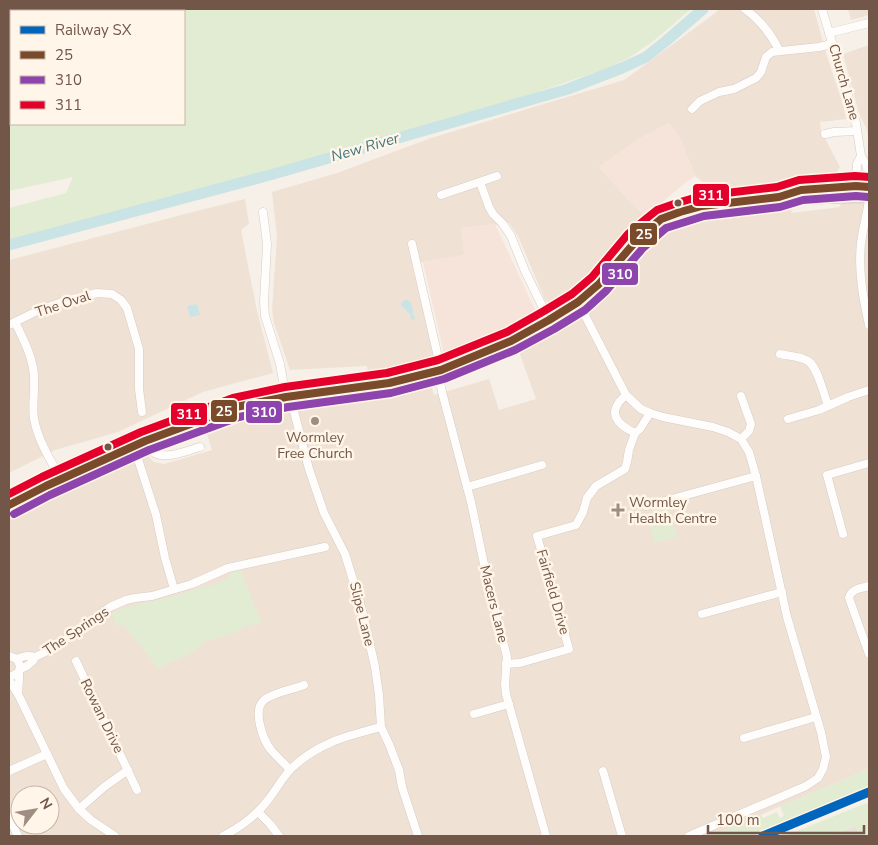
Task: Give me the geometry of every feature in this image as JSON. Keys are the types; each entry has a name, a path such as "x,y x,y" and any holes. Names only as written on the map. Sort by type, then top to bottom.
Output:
{"main road":[{"path":"856,186 858,191 869,197"},
{"path":"9,505 61,479 175,428 236,407 288,397 389,383 440,370 511,341 578,302 599,284 636,241 661,219 702,206 779,197 802,190 856,186 869,187"},
{"path":"779,197 789,200 818,197 869,197"}],"street":[{"path":"745,9 761,22 772,37 778,50"},
{"name":"Church Lane","path":"822,9 858,131 861,156 866,164 869,178"},
{"path":"829,33 869,23"},
{"path":"692,109 700,102 719,92 734,89 756,78 761,72 767,55 772,52 832,44"},
{"path":"825,134 858,131"},
{"name":"Church Lane","path":"856,186 857,164 861,156"},
{"path":"441,195 497,176"},
{"path":"480,182 493,214 511,236 525,271 549,320"},
{"path":"869,197 861,243 861,258 863,298 869,325"},
{"name":"Slipe Lane","path":"263,212 267,244 264,294 265,316 309,469 324,512 345,554 364,618 379,695 381,728 399,770 402,787 418,836"},
{"name":"Macers Lane","path":"412,244 440,370 442,392 471,502 484,564 506,650 506,694 546,836"},
{"name":"The Oval","path":"12,323 65,301 97,293 107,293 116,297 127,308 138,342 140,357 138,389 142,412"},
{"path":"578,302 626,395 641,409 663,417 728,432 741,439 749,452 794,642 826,757 818,778 806,786 689,836"},
{"path":"12,323 26,346 33,367 33,405 39,437 61,479"},
{"path":"780,354 810,361 828,405"},
{"path":"788,419 819,410 869,390"},
{"path":"626,395 617,404 617,420 623,427 635,433"},
{"path":"741,396 751,424 749,432 741,439"},
{"name":"Fairfield Drive","path":"506,664 520,663 569,648 537,536 576,525 583,512 587,498 596,486 625,469 635,433 640,429 650,413"},
{"path":"145,441 149,450 163,456 200,447"},
{"path":"138,459 156,515 174,589"},
{"path":"843,534 827,475 869,463"},
{"path":"467,487 542,465"},
{"path":"646,506 756,476"},
{"name":"The Springs","path":"9,678 27,666 35,657 54,648 110,607 135,598 152,596 192,584 228,568 325,547"},
{"path":"869,586 852,592 849,598 869,654"},
{"path":"702,614 782,592"},
{"path":"9,656 17,659 20,666 18,694"},
{"name":"The Springs","path":"17,659 23,656 35,657"},
{"name":"Rowan Drive","path":"76,661 137,790"},
{"path":"9,678 64,789 79,809 91,820 115,836"},
{"path":"290,770 267,744 262,731 259,710 262,702 304,685"},
{"path":"474,714 509,704"},
{"path":"744,738 816,716"},
{"path":"223,836 234,831 258,812 290,770 302,759 323,745 347,736 381,728"},
{"path":"9,772 47,754"},
{"name":"Rowan Drive","path":"79,809 104,787 128,770"},
{"path":"603,771 622,836"},
{"path":"258,812 280,836"},
{"path":"9,817 18,836"}],"shaded area":[{"path":"720,9 814,9 846,119 820,122 821,131 840,167 837,172 820,179 728,193 718,191 695,176 680,138 669,123 639,139 599,167 630,202 646,216 605,265 581,289 551,305 545,300 518,236 509,223 461,228 465,255 412,264 434,355 432,363 395,373 369,377 367,366 290,370 274,323 272,310 277,236 272,192 337,173 431,138 624,80"},
{"path":"848,9 869,9 869,15 851,20"},
{"path":"869,45 869,141 867,130 859,113 843,54"},
{"path":"669,123 680,138 695,176 646,216 630,202 599,167 639,139"},
{"path":"245,199 249,224 241,230 257,311 273,373 203,392 118,432 55,450 9,473 9,260"},
{"path":"841,202 869,203 869,769 711,836 9,836 9,516 145,453 154,462 164,464 212,450 207,434 221,430 219,423 231,420 256,417 430,381 434,395 489,379 499,410 536,399 518,349 551,334 577,319 613,288 648,247 663,235 697,220 746,209 790,203 792,213 840,207"},
{"path":"495,224 537,314 536,317 487,344 445,358 423,262 464,255 461,228"},
{"path":"856,826 859,836 832,836"}],"green space":[{"path":"9,9 691,9 653,41 624,60 608,68 523,97 335,152 9,241 9,208 66,193 73,177 9,191"},
{"path":"668,508 677,537 655,543 646,514"},
{"path":"240,570 262,624 247,625 236,632 217,639 207,640 195,651 157,669 149,656 122,624 116,625 111,613 134,605 175,596 205,586 208,587 229,578 232,571"},
{"path":"869,769 869,787 752,836 711,836 761,815 763,818 777,812 780,818 784,816 780,806"},
{"path":"869,802 869,836 859,836 856,826 832,836 785,836"}],"water":[{"path":"404,300 408,300 411,304 415,317 414,320 411,319 410,314 401,306"},
{"path":"197,304 200,315 190,317 187,306"}],"waterway":[{"name":"New River","path":"9,245 270,175 568,89 646,57 703,9"}],"rail line":[{"name":"SX","path":"763,836 869,792"}],"transit line":[{"name":"311","path":"9,494 141,432 233,398 285,387 387,373 438,360 507,332 572,294 592,277 628,234 657,210 701,196 777,187 799,180 855,176 869,177"},
{"name":"25","path":"9,505 145,441 236,407 286,397 389,383 441,370 511,341 578,302 599,284 636,241 661,219 702,206 779,197 801,190 856,186 869,187"},
{"name":"310","path":"14,514 50,495 149,450 239,417 288,407 391,393 444,379 515,350 585,310 606,291 643,248 666,228 704,216 780,207 803,200 856,196 868,197"}],"place":[{"name":"Wormley Free Church","path":"315,421"},
{"name":"Wormley Health Centre","path":"618,510"}]}
